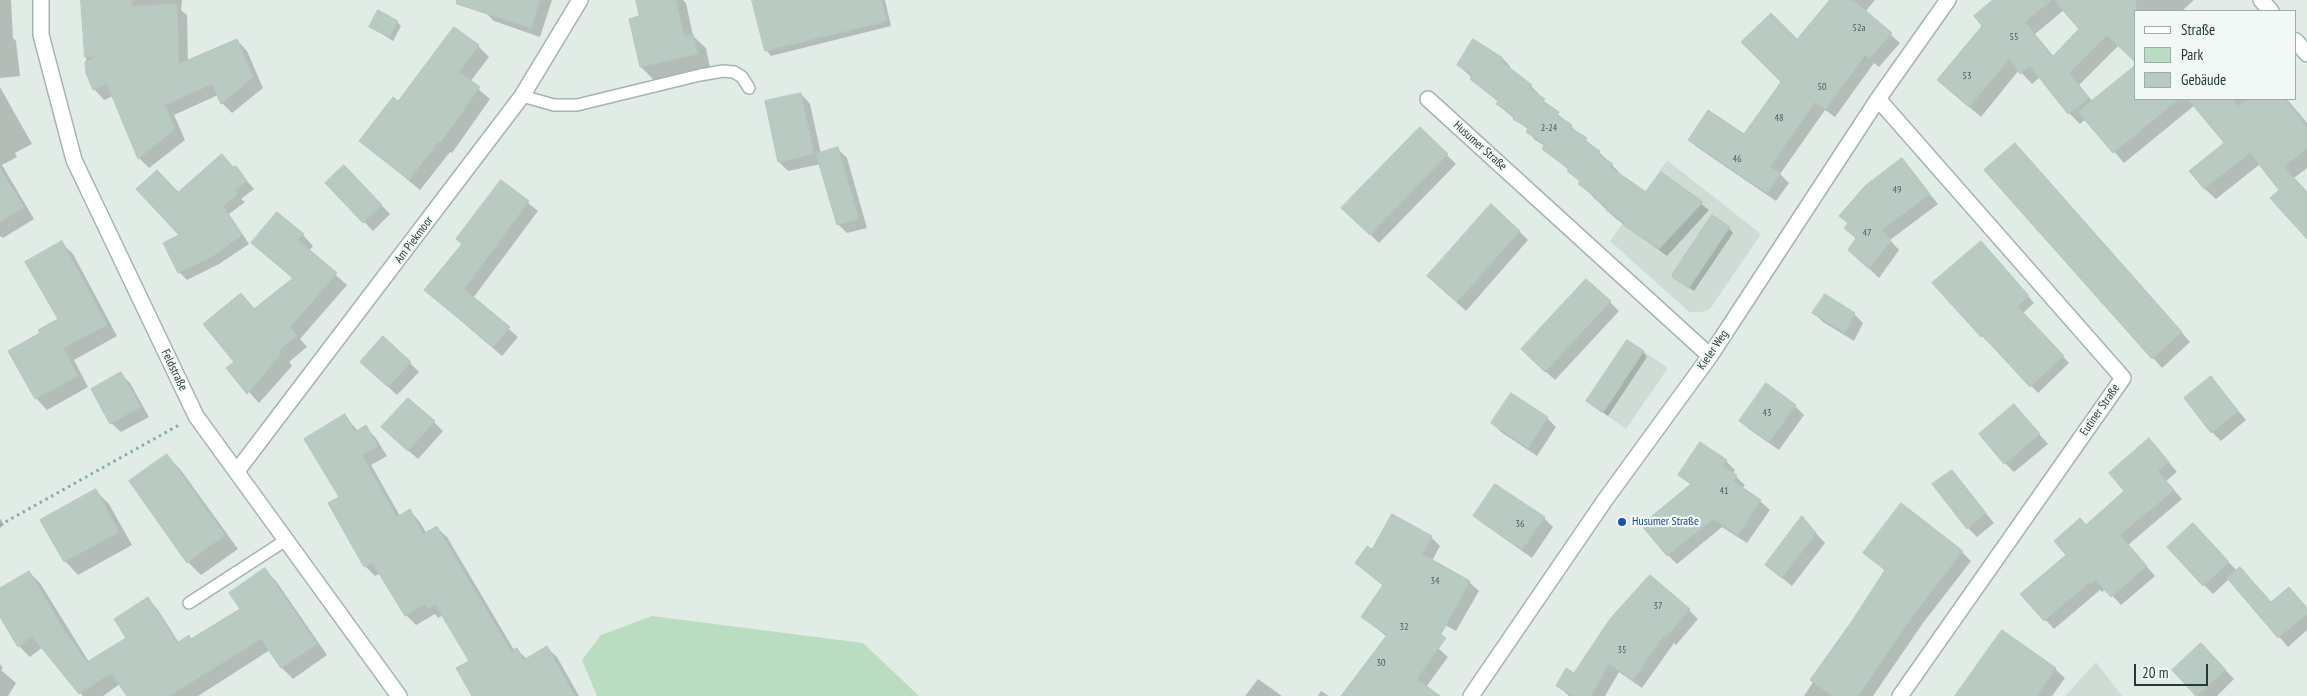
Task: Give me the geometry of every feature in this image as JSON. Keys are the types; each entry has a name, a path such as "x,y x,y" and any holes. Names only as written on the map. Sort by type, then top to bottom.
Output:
{"street":[{"name":"Feldstraße","path":"41,0 41,35 74,160 196,416 398,696"},
{"name":"Am Piekmoor","path":"237,472 522,96 580,0"},
{"name":"Kieler Weg","path":"1471,696 1606,500 1710,356 1878,99 1948,0"},
{"path":"2261,0 2270,10"},
{"path":"2297,42 2307,54"},
{"name":"Husumer Straße","path":"1428,99 1710,356"},
{"name":"Eutiner Straße","path":"1878,99 2122,378 1900,696"}],"lane":[{"path":"522,96 554,105 577,105 700,74 723,71 734,72 742,77 749,88"},
{"path":"189,603 286,540"}],"path":[{"path":"0,525 196,416"}],"shaded area":[{"path":"1667,160 1761,234 1710,309 1702,312 1689,312 1610,241"},
{"path":"1627,340 1668,368 1626,429 1586,401"},
{"path":"2096,662 2122,696 2065,696"}],"green space":[{"path":"652,616 863,643 919,696 597,696 582,660 601,635"}],"building":[{"path":"81,0 132,0 132,6 177,4 179,64 237,39 253,77 221,104 212,84 165,105 175,129 138,159 107,84 93,90 86,73 85,62 98,56 85,57"},
{"path":"457,0 540,0 531,28 457,4"},
{"path":"636,0 676,0 684,36 693,34 698,54 640,67 629,19 639,16"},
{"path":"752,0 881,0 887,21 765,51"},
{"path":"1830,0 1853,0 1892,33 1869,59 1865,55 1826,109 1815,102 1770,167 1781,173 1767,193 1688,140 1708,110 1744,134 1781,82 1741,42 1771,13 1797,39"},
{"path":"1993,0 2052,0 2025,22 2052,57 2079,29 2054,0 2136,0 2136,10 2134,10 2134,61 2107,35 2069,73 2089,98 2068,114 2030,66 2020,74 2009,59 1969,107 1937,80 1982,26 1974,16"},
{"path":"378,10 398,21 389,37 369,27"},
{"path":"454,27 479,45 459,72 480,87 440,143 438,142 409,180 359,141 393,97 398,101"},
{"path":"1473,39 1503,58 1501,61 1532,85 1529,88 1559,112 1557,115 1572,125 1571,128 1587,138 1585,141 1600,151 1598,154 1613,164 1610,167 1646,192 1661,172 1703,202 1659,249 1623,225 1625,223 1606,210 1608,208 1578,184 1580,181 1567,171 1569,169 1542,149 1545,144 1526,132 1528,128 1513,119 1515,116 1496,104 1498,101 1470,79 1473,75 1457,65"},
{"path":"2134,67 2134,100 2178,100 2113,153 2078,112"},
{"path":"801,93 814,154 778,162 765,101"},
{"path":"2189,100 2233,100 2238,106 2247,100 2286,100 2307,127 2307,148 2284,167 2307,192 2307,239 2270,198 2279,190 2250,153 2204,189 2189,171 2224,143"},
{"path":"1420,127 1448,154 1370,235 1341,208"},
{"path":"2015,143 2182,332 2152,359 1984,170"},
{"path":"838,147 859,219 837,225 816,154"},
{"path":"222,154 233,167 236,166 247,181 235,190 238,194 223,206 242,235 212,257 178,273 163,243 179,235 136,189 157,170 178,192"},
{"path":"1902,158 1930,194 1882,230 1891,240 1869,269 1848,250 1856,238 1844,228 1848,223 1839,216 1865,186"},
{"path":"344,165 382,205 363,223 325,183"},
{"path":"0,168 24,207 0,222"},
{"path":"501,180 529,201 464,289 510,327 493,347 424,290 462,244 456,239"},
{"path":"1491,204 1520,231 1457,302 1427,276"},
{"path":"277,212 304,234 298,240 337,273 290,327 297,336 279,350 281,354 247,394 226,368 234,362 203,324 241,293 254,309 293,278 251,243"},
{"path":"1712,215 1730,227 1689,288 1672,277 1673,273"},
{"path":"62,241 107,325 63,348 78,376 35,399 8,351 40,333 38,330 58,319 25,262"},
{"path":"1981,241 2029,296 2017,306 2064,356 2030,387 1932,283"},
{"path":"1586,279 1611,301 1545,372 1521,349"},
{"path":"1825,294 1855,313 1845,333 1812,313"},
{"path":"383,336 411,362 388,387 360,362"},
{"path":"1627,340 1644,351 1603,413 1586,401"},
{"path":"121,372 141,407 110,424 91,389"},
{"path":"2211,376 2238,411 2211,433 2184,398"},
{"path":"1766,383 1796,405 1769,442 1739,421"},
{"path":"1511,393 1548,417 1528,448 1491,423"},
{"path":"408,398 435,421 408,451 381,427"},
{"path":"2014,404 2040,434 2004,464 1979,434"},
{"path":"345,414 355,432 366,425 378,446 362,455 397,517 410,509 423,534 437,526 511,651 517,648 524,660 547,646 575,696 472,696 456,668 469,661 435,604 428,609 425,604 405,616 372,562 364,567 328,503 339,497 304,439"},
{"path":"2149,438 2169,462 2158,471 2174,490 2120,535 2147,566 2111,597 2096,580 2092,584 2090,582 2044,621 2020,594 2066,555 2054,541 2080,518 2086,525 2124,491 2109,473"},
{"path":"1700,442 1727,460 1723,466 1737,475 1733,481 1761,500 1738,535 1713,519 1667,556 1641,525 1691,484 1678,475"},
{"path":"167,454 225,535 187,563 129,481"},
{"path":"1952,470 1986,513 1967,529 1932,484"},
{"path":"1495,484 1545,517 1522,550 1473,516"},
{"path":"96,489 119,532 64,562 40,520"},
{"path":"1901,503 1963,551 1914,614 1858,696 1832,696 1810,680 1885,570 1863,553"},
{"path":"1392,514 1432,536 1422,554 1470,581 1441,634 1446,638 1417,679 1440,696 1341,696 1387,635 1361,617 1383,585 1355,563 1367,546 1372,549"},
{"path":"1802,516 1816,533 1782,578 1765,565"},
{"path":"2193,523 2229,562 2203,586 2167,547"},
{"path":"2240,567 2271,602 2289,587 2307,608 2307,614 2278,638 2227,578"},
{"path":"265,568 317,644 281,668 261,639 169,696 127,696 111,673 79,694 32,636 18,647 0,617 0,588 29,571 66,633 87,662 126,638 114,619 148,597 177,643 189,635 191,639 240,609 229,593"},
{"path":"1650,575 1690,609 1666,637 1664,635 1633,680 1609,664 1591,696 1574,696 1556,686 1566,668 1574,673 1610,619"},
{"path":"2002,630 2056,668 2037,696 1955,696"},
{"path":"2201,643 2226,670 2196,696 2172,670"}],"place":[{"name":"Husumer Straße","path":"1622,522"}]}
